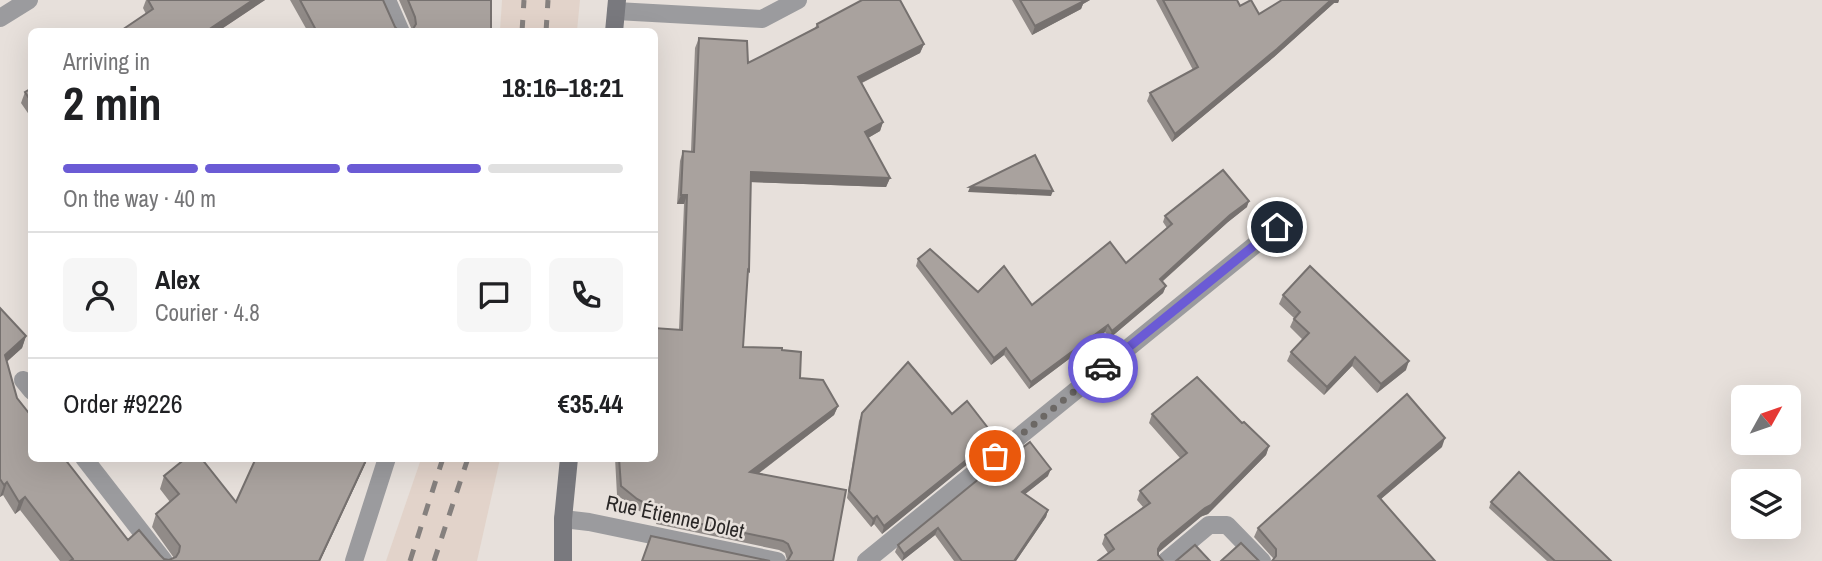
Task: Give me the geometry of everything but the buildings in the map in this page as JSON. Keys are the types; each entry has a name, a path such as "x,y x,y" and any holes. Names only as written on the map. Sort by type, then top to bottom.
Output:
{"main road":[{"path":"614,28 616,5"},
{"path":"563,561 563,519 569,462"}],"street":[{"path":"0,18 29,0"},
{"path":"387,0 399,28"},
{"path":"616,5 762,19 798,0"},
{"path":"866,561 1277,227"},
{"path":"87,462 164,561"},
{"path":"354,561 386,462"},
{"name":"Rue Étienne Dolet","path":"563,519 777,561"},
{"path":"1166,561 1209,525 1227,525 1262,561"}],"shaded area":[{"path":"502,0 580,0 577,28 500,28"},
{"path":"420,462 499,462 477,561 386,561"}],"railway":[{"path":"522,28 524,0"},
{"path":"546,28 548,0"},
{"path":"410,561 442,462"},
{"path":"434,561 467,462"}],"way so far":[{"path":"995,456 1103,368"}],"route":[{"path":"1103,368 1277,227"}]}
